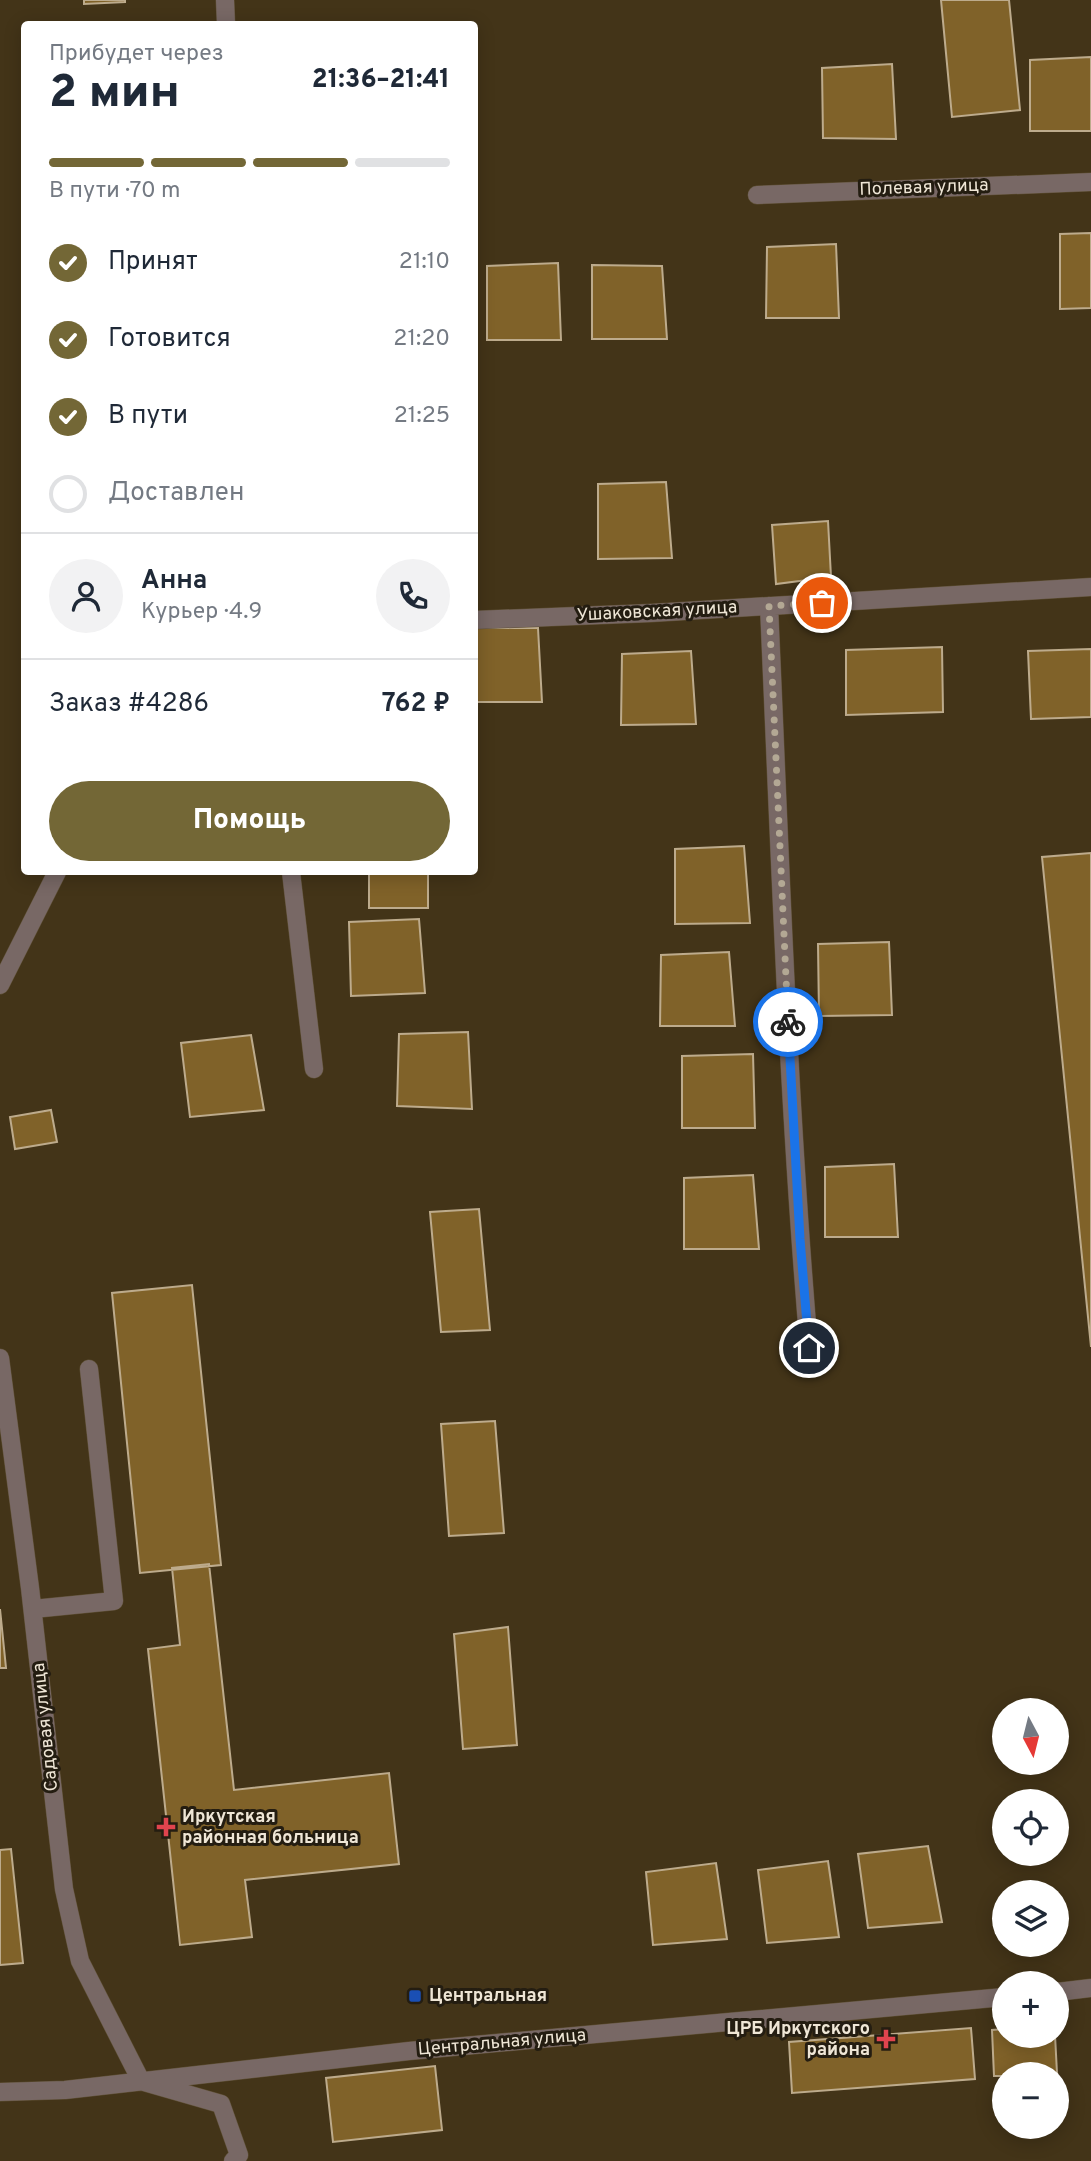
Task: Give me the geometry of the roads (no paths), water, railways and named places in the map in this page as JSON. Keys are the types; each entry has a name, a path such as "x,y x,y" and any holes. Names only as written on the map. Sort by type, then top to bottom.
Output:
{"street":[{"path":"226,0 226,21"},
{"name":"Полевая улица","path":"757,195 1091,182"},
{"name":"Ушаковская улица","path":"478,621 1091,587"},
{"path":"769,606 788,1030 809,1348"},
{"path":"0,985 55,875"},
{"path":"291,875 314,1069"},
{"name":"Садовая улица","path":"0,1358 33,1609 64,1889 80,1961 141,2081"},
{"path":"33,1609 114,1601 89,1369"},
{"path":"1069,1991 1091,1988"},
{"name":"Центральная улица","path":"0,2092 65,2090 409,2051 992,1998"},
{"path":"141,2081 221,2104 239,2155 233,2161"}],"place":[{"name":"Иркутская районная больница","path":"166,1827"},
{"name":"Центральная","path":"415,1996"},
{"name":"ЦРБ Иркутского района","path":"886,2039"}]}
